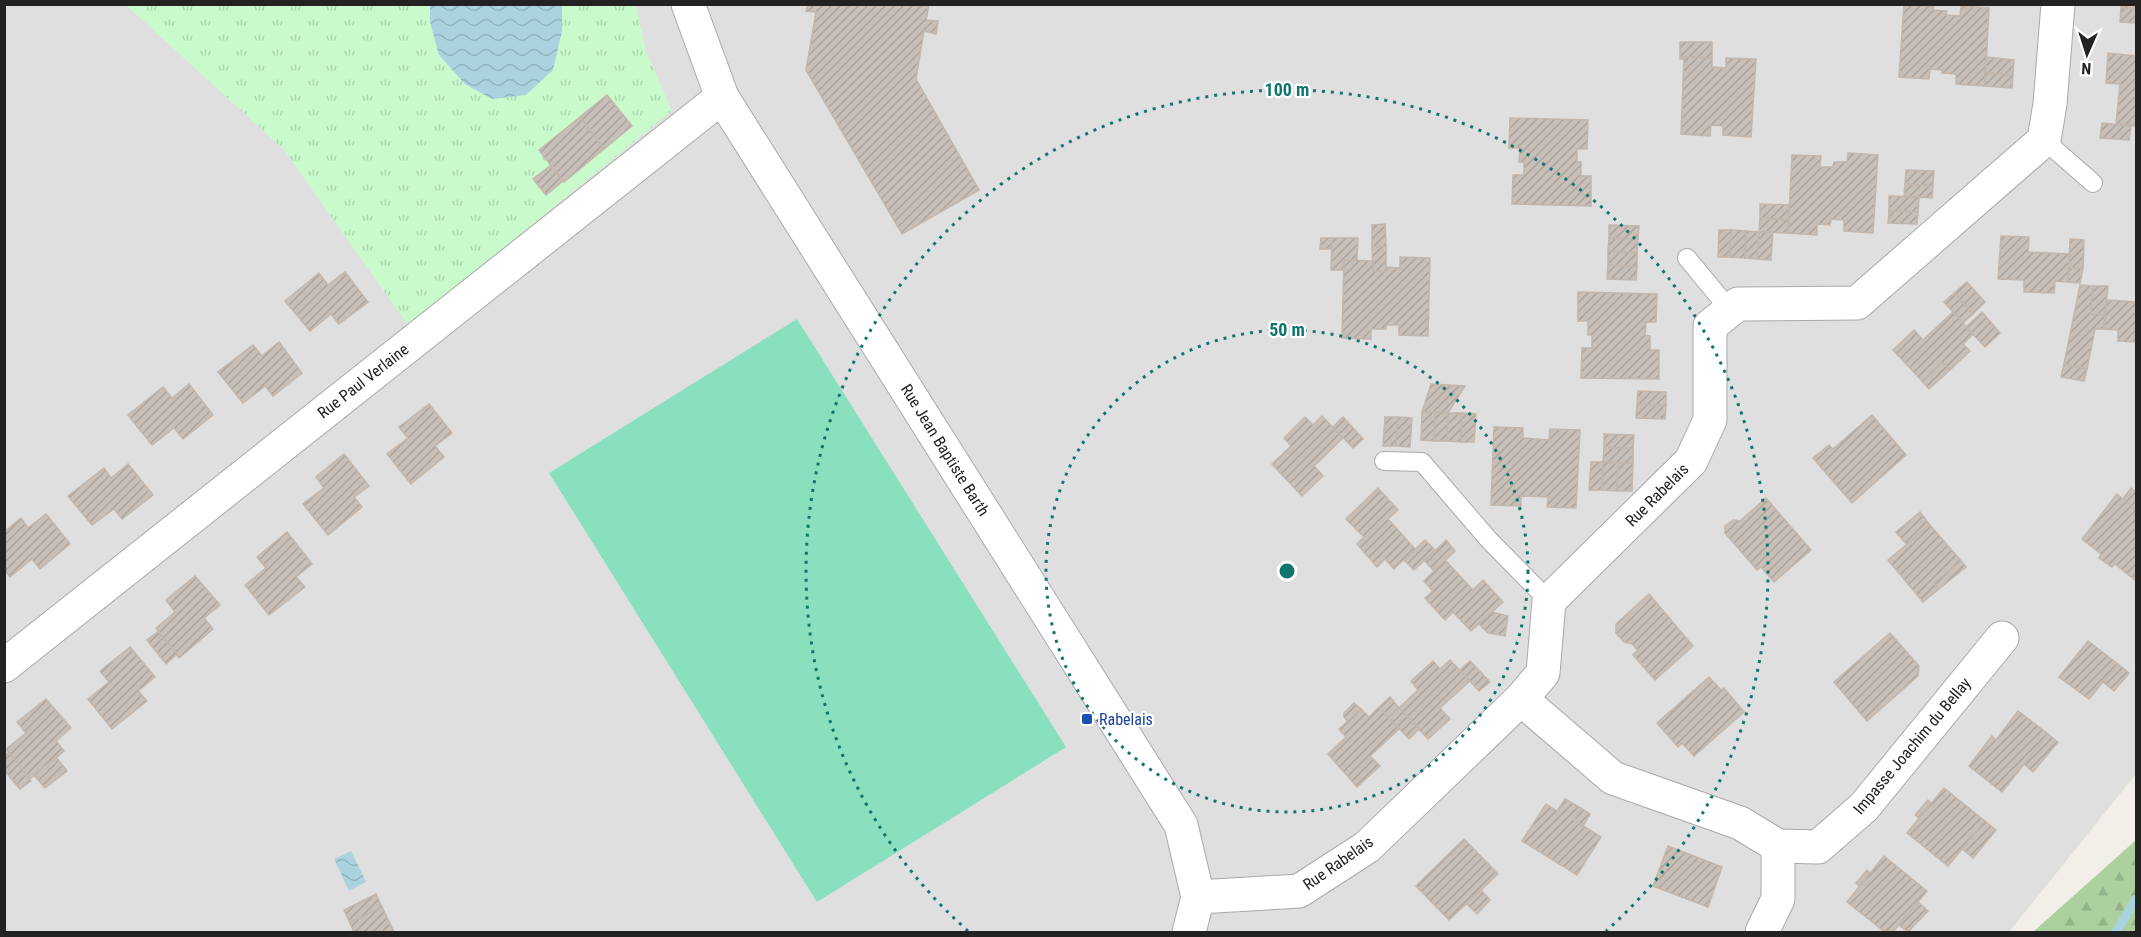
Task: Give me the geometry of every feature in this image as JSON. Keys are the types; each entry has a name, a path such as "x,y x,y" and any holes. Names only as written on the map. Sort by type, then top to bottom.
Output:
{"street":[{"name":"Rue Jean Baptiste Barth","path":"688,4 722,98 1181,825 1198,897"},
{"path":"1730,310 1738,304 1857,303 2044,140 2050,104 2058,4"},
{"name":"Rue Paul Verlaine","path":"4,666 722,98"},
{"name":"Rue Rabelais","path":"1198,897 1299,891 1367,846 1521,699 1543,673 1549,600 1691,461 1710,420 1710,326 1730,310"},
{"name":"Impasse Joachim du Bellay","path":"1521,699 1613,778 1740,823 1778,846 1818,847 1864,807 2002,638"},
{"path":"1762,933 1778,899 1778,846"},
{"path":"1189,933 1198,897"}],"lane":[{"path":"2044,140 2093,183"},
{"path":"1687,258 1730,310"},
{"path":"1384,461 1422,462 1489,540 1549,600"}],"shaded area":[{"path":"5,5 2136,5 2136,774 2009,932 5,932"}],"green space":[{"path":"126,5 636,5 646,51 672,111 408,325 284,150"},
{"path":"797,319 1066,747 817,902 549,473"},
{"path":"2136,840 2136,932 2033,932"}],"water":[{"path":"430,5 562,5 562,31 553,70 526,95 492,99 465,84 439,55 430,22"},
{"path":"351,851 366,882 349,891 334,859"}],"building":[{"path":"808,4 929,4 926,20 938,21 936,34 924,31 916,79 979,190 902,234 806,70 816,12 806,11"},
{"path":"1904,4 1934,4 1933,10 1947,11 1946,15 1960,16 1961,6 1989,8 1985,86 1956,84 1956,74 1942,73 1942,70 1930,69 1929,79 1899,77"},
{"path":"2121,4 2136,4 2136,9 2121,8"},
{"path":"2121,8 2136,9 2136,23 2120,22"},
{"path":"1680,42 1712,42 1712,58 1684,57 1680,59"},
{"path":"2108,53 2136,56 2136,126 2116,124 2120,84 2106,83"},
{"path":"1684,57 1712,58 1712,67 1726,68 1726,58 1756,59 1751,137 1723,135 1723,126 1711,125 1710,136 1681,134"},
{"path":"1986,57 2014,60 2013,75 1985,73"},
{"path":"1985,73 2013,75 2012,88 1985,86"},
{"path":"607,95 632,126 604,149 580,117"},
{"path":"580,117 604,149 564,182 539,150"},
{"path":"1510,118 1588,120 1587,149 1577,149 1577,162 1581,162 1581,176 1591,176 1591,206 1512,204 1513,175 1524,175 1524,162 1519,162 1520,148 1509,148"},
{"path":"2102,123 2131,126 2129,140 2100,138"},
{"path":"1848,153 1878,155 1873,233 1844,231 1844,220 1831,219 1830,225 1817,224 1817,235 1788,233 1792,155 1821,156 1820,167 1833,167 1834,162 1847,162"},
{"path":"550,166 563,181 546,195 533,179"},
{"path":"1906,170 1934,171 1933,186 1905,184"},
{"path":"1905,184 1933,186 1932,198 1904,196"},
{"path":"1889,196 1919,197 1918,212 1889,211"},
{"path":"1760,204 1789,205 1788,220 1760,218"},
{"path":"1889,211 1918,212 1917,224 1888,223"},
{"path":"1760,218 1788,220 1788,233 1759,232"},
{"path":"1385,224 1386,246 1372,247 1372,225"},
{"path":"1609,225 1639,226 1638,239 1609,238"},
{"path":"1719,230 1731,230 1730,257 1718,257"},
{"path":"1731,230 1746,231 1745,258 1730,257"},
{"path":"1746,231 1759,232 1757,259 1745,258"},
{"path":"1759,232 1773,232 1771,260 1757,259"},
{"path":"2001,236 2029,237 2028,252 2070,254 2068,282 2055,281 2054,293 2024,292 2024,280 1998,279"},
{"path":"1321,238 1332,238 1331,249 1320,249"},
{"path":"1332,238 1358,238 1357,260 1344,260 1344,270 1331,270"},
{"path":"1609,238 1638,239 1637,253 1608,251"},
{"path":"2070,239 2084,240 2083,268 2069,268"},
{"path":"1386,246 1386,272 1373,271 1372,247"},
{"path":"1608,251 1637,253 1637,267 1608,265"},
{"path":"1400,257 1430,258 1428,336 1399,335 1399,325 1386,325 1386,329 1371,329 1371,339 1342,338 1344,260 1373,261 1373,271 1386,272 1386,267 1400,268"},
{"path":"1608,265 1637,267 1636,280 1607,279"},
{"path":"2069,268 2083,268 2080,283 2068,282"},
{"path":"345,272 368,302 339,324 331,314 310,331 285,301 319,273 328,285"},
{"path":"1967,282 1985,302 1973,314 1954,293"},
{"path":"2080,285 2093,286 2091,314 2105,315 2104,329 2095,329 2087,369 2064,364"},
{"path":"2093,286 2108,286 2105,315 2091,314"},
{"path":"1578,292 1657,294 1656,322 1646,322 1645,335 1650,336 1650,350 1659,350 1659,379 1581,378 1582,348 1592,348 1592,335 1588,335 1588,321 1578,321"},
{"path":"1954,293 1973,314 1963,323 1944,302"},
{"path":"2107,300 2136,302 2136,342 2118,341 2118,330 2104,329"},
{"path":"1953,312 1973,334 1963,344 1970,351 1950,370 1942,362 1922,381 1893,350 1914,330 1923,340"},
{"path":"1982,312 2000,333 1985,347 1966,327"},
{"path":"279,342 302,373 273,396 265,386 243,403 218,372 253,345 262,356"},
{"path":"1942,362 1950,370 1929,389 1922,381"},
{"path":"2064,364 2087,369 2084,381 2061,377"},
{"path":"189,384 213,415 183,439 174,428 152,445 128,415 163,387 172,398"},
{"path":"1431,384 1465,386 1448,413 1422,412"},
{"path":"1638,391 1666,392 1666,406 1637,404"},
{"path":"429,404 452,433 435,446 444,457 411,484 387,454 408,438 399,427"},
{"path":"1637,404 1666,406 1665,419 1636,418"},
{"path":"1422,412 1435,412 1434,441 1421,440"},
{"path":"1435,412 1448,413 1447,441 1434,441"},
{"path":"1448,413 1462,413 1461,442 1447,441"},
{"path":"1462,413 1476,414 1474,442 1461,442"},
{"path":"1872,415 1906,455 1852,503 1813,458 1829,445 1833,449"},
{"path":"1322,416 1343,438 1314,466 1323,476 1302,496 1272,464 1291,446 1284,438 1305,417 1313,425"},
{"path":"1343,417 1363,439 1353,448 1333,427"},
{"path":"1385,417 1398,417 1396,446 1383,446"},
{"path":"1398,417 1412,418 1410,447 1396,446"},
{"path":"1494,427 1523,428 1523,438 1549,440 1550,429 1580,430 1576,508 1547,507 1548,497 1521,496 1521,506 1491,505"},
{"path":"1604,434 1634,435 1633,449 1604,447"},
{"path":"1604,447 1633,449 1633,463 1603,462"},
{"path":"344,454 369,486 354,497 362,507 328,535 303,504 324,488 316,477"},
{"path":"1591,462 1603,462 1602,490 1589,490"},
{"path":"1603,462 1618,463 1617,491 1602,490"},
{"path":"1618,463 1633,463 1632,491 1617,491"},
{"path":"128,464 153,495 122,519 114,509 92,525 68,496 104,468 111,478"},
{"path":"1378,488 1398,510 1388,519 1415,549 1394,569 1385,559 1377,567 1357,544 1364,537 1346,519"},
{"path":"2131,488 2136,492 2136,510 2123,499"},
{"path":"2117,494 2136,510 2135,580 2115,564 2112,567 2099,558 2101,554 2082,539"},
{"path":"1766,498 1811,550 1774,582 1761,567 1757,570 1725,533 1725,526 1733,520 1740,521"},
{"path":"1920,512 1930,525 1906,544 1896,532"},
{"path":"46,514 70,544 40,569 32,559 10,577 4,569 4,532 21,518 28,528"},
{"path":"1930,525 1961,561 1934,583 1939,589 1923,602 1888,560"},
{"path":"287,532 312,564 296,577 305,587 269,615 245,585 266,568 257,557"},
{"path":"1425,540 1435,550 1414,570 1404,560"},
{"path":"1446,540 1455,551 1434,571 1425,561"},
{"path":"1445,560 1473,590 1483,580 1503,602 1471,631 1453,612 1445,620 1425,598 1433,591 1424,581"},
{"path":"1961,561 1966,567 1939,589 1934,583"},
{"path":"195,576 220,605 204,618 213,629 179,658 156,628 175,612 166,600"},
{"path":"1649,594 1693,646 1655,680 1633,655 1638,650 1632,644 1624,642 1616,633 1616,624"},
{"path":"1492,612 1508,616 1505,636 1488,633 1479,624"},
{"path":"158,632 177,654 166,664 147,640"},
{"path":"1890,633 1919,666 1918,676 1867,721 1834,682"},
{"path":"2088,641 2118,664 2089,699 2059,677"},
{"path":"130,647 155,677 138,691 147,701 112,729 88,699 109,682 100,671"},
{"path":"1450,660 1470,681 1440,708 1450,719 1428,739 1399,708 1418,690 1411,681 1433,661 1440,669"},
{"path":"1470,661 1490,682 1479,691 1460,670"},
{"path":"2118,664 2129,673 2114,691 2103,682"},
{"path":"1709,677 1721,690 1724,688 1744,712 1694,756 1682,743 1678,747 1657,723"},
{"path":"1390,697 1399,708 1388,717 1379,707"},
{"path":"46,699 71,728 56,741 64,751 30,779 6,749 26,733 17,722"},
{"path":"1354,703 1361,709 1348,722 1344,713"},
{"path":"1379,707 1399,729 1370,756 1380,766 1357,787 1328,754 1346,737 1339,729 1361,709 1369,717"},
{"path":"1399,708 1419,729 1409,739 1388,717"},
{"path":"2018,711 2048,734 2002,792 1969,766 1992,736 1996,740"},
{"path":"2048,734 2058,742 2033,772 2024,764"},
{"path":"9,752 26,774 14,782 4,770 4,756"},
{"path":"56,757 67,771 45,788 34,775"},
{"path":"26,774 31,781 20,789 14,782"},
{"path":"1944,788 1985,821 1948,866 1907,833"},
{"path":"1565,799 1581,808 1574,820 1601,837 1577,875 1522,841 1546,804 1557,811"},
{"path":"1928,800 1931,803 1919,818 1915,815"},
{"path":"1581,808 1590,814 1583,826 1574,820"},
{"path":"1985,821 1996,830 1973,858 1962,849"},
{"path":"1464,839 1498,874 1449,920 1416,886"},
{"path":"1668,846 1722,867 1708,907 1653,886"},
{"path":"1884,856 1927,891 1893,932 1885,932 1847,902"},
{"path":"1867,870 1870,873 1859,886 1856,883"},
{"path":"1481,890 1490,900 1477,914 1466,903"},
{"path":"376,894 382,907 350,923 344,910"},
{"path":"1918,902 1928,911 1908,932 1899,925"},
{"path":"382,907 394,932 354,932 350,923"}],"waterway":[{"path":"2116,932 2136,899"}],"place":[{"name":"Rabelais","path":"1087,719"}]}
